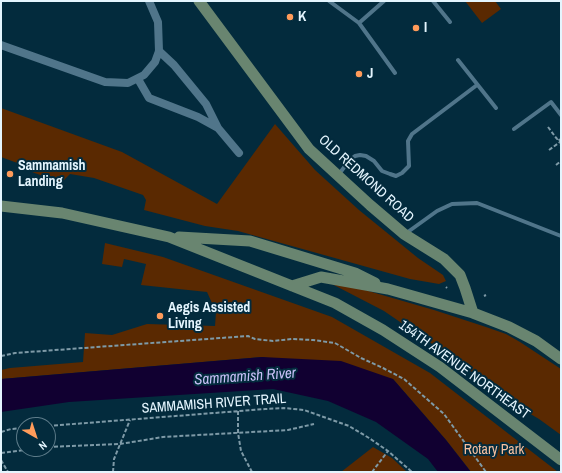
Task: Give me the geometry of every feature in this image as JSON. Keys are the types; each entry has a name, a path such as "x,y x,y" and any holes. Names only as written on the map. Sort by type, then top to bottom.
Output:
{"main road":[{"name":"OLD REDMOND ROAD","path":"199,1 309,149 337,176 404,234 444,259 460,275 473,312"},
{"path":"1,206 62,213 169,237 250,241 355,274 388,289"},
{"name":"154TH AVENUE NORTHEAST","path":"169,237 335,303 383,330 440,367 561,460"},
{"path":"292,286 321,277 388,289 473,312 509,327 561,359"}],"street":[{"path":"1,45 105,82 128,83 138,79 150,69 155,62 159,50 158,22 149,1"},
{"path":"159,50 174,65 206,104 218,128 239,153"},
{"path":"138,79 149,98 198,117 218,128"}],"lane":[{"path":"329,1 359,23 395,73"},
{"path":"359,23 384,1"},
{"path":"433,1 450,22"},
{"path":"458,60 496,108"},
{"path":"337,176 355,156 366,156 374,160 382,171 390,174 396,176 402,173 409,166 408,141 412,134 477,85"},
{"path":"514,129 551,102 561,115"},
{"path":"404,234 437,211 452,204 477,203 561,236"}],"path":[{"path":"548,127 557,139 560,137 561,146"},
{"path":"549,150 560,142"},
{"path":"556,165 561,161"},
{"path":"1,356 15,353 248,336 255,339 273,341 313,340 335,343 361,358 404,379 444,414 486,472"},
{"name":"SAMMAMISH RIVER TRAIL","path":"56,425 284,408 304,410 349,426 370,438 412,472"},
{"path":"238,411 238,433 241,452 252,472"},
{"path":"114,472 114,459 130,420"},
{"path":"56,447 120,444 163,437 288,430 314,424"},
{"path":"1,432 16,429"},
{"path":"1,453 16,451"},
{"path":"372,472 388,452"},
{"path":"1,460 8,472"}],"green space":[{"path":"465,1 495,1 501,9 482,23"},
{"path":"1,108 122,152 217,204 275,124 315,170 359,210 418,258 443,275 446,281 439,284 410,279 238,231 205,226 144,210 146,200 143,195 94,178 70,174 62,182 32,172 20,164 1,157"},
{"name":"Rotary Park","path":"105,243 163,257 332,317 430,373 558,472 471,472 446,440 393,379 262,357 1,379 1,370 10,368 83,362 85,333 112,335 147,324 215,326 216,312 207,292 141,285 146,264 124,259 122,267 102,264"},
{"path":"330,283 358,288 434,310 506,334 520,342 561,369 561,435 539,419 515,405 460,363 384,311"},
{"path":"373,447 392,458 407,472 341,472"}],"water":[{"name":"Sammamish River","path":"262,357 341,361 393,379 446,440 471,472 438,472 428,459 376,422 328,401 273,389 69,402 1,412 1,379"}],"place":[{"name":"K","path":"290,17"},
{"name":"I","path":"416,28"},
{"name":"J","path":"359,74"},
{"name":"Sammamish Landing","path":"10,174"},
{"name":"Aegis Assisted Living","path":"160,316"}]}
